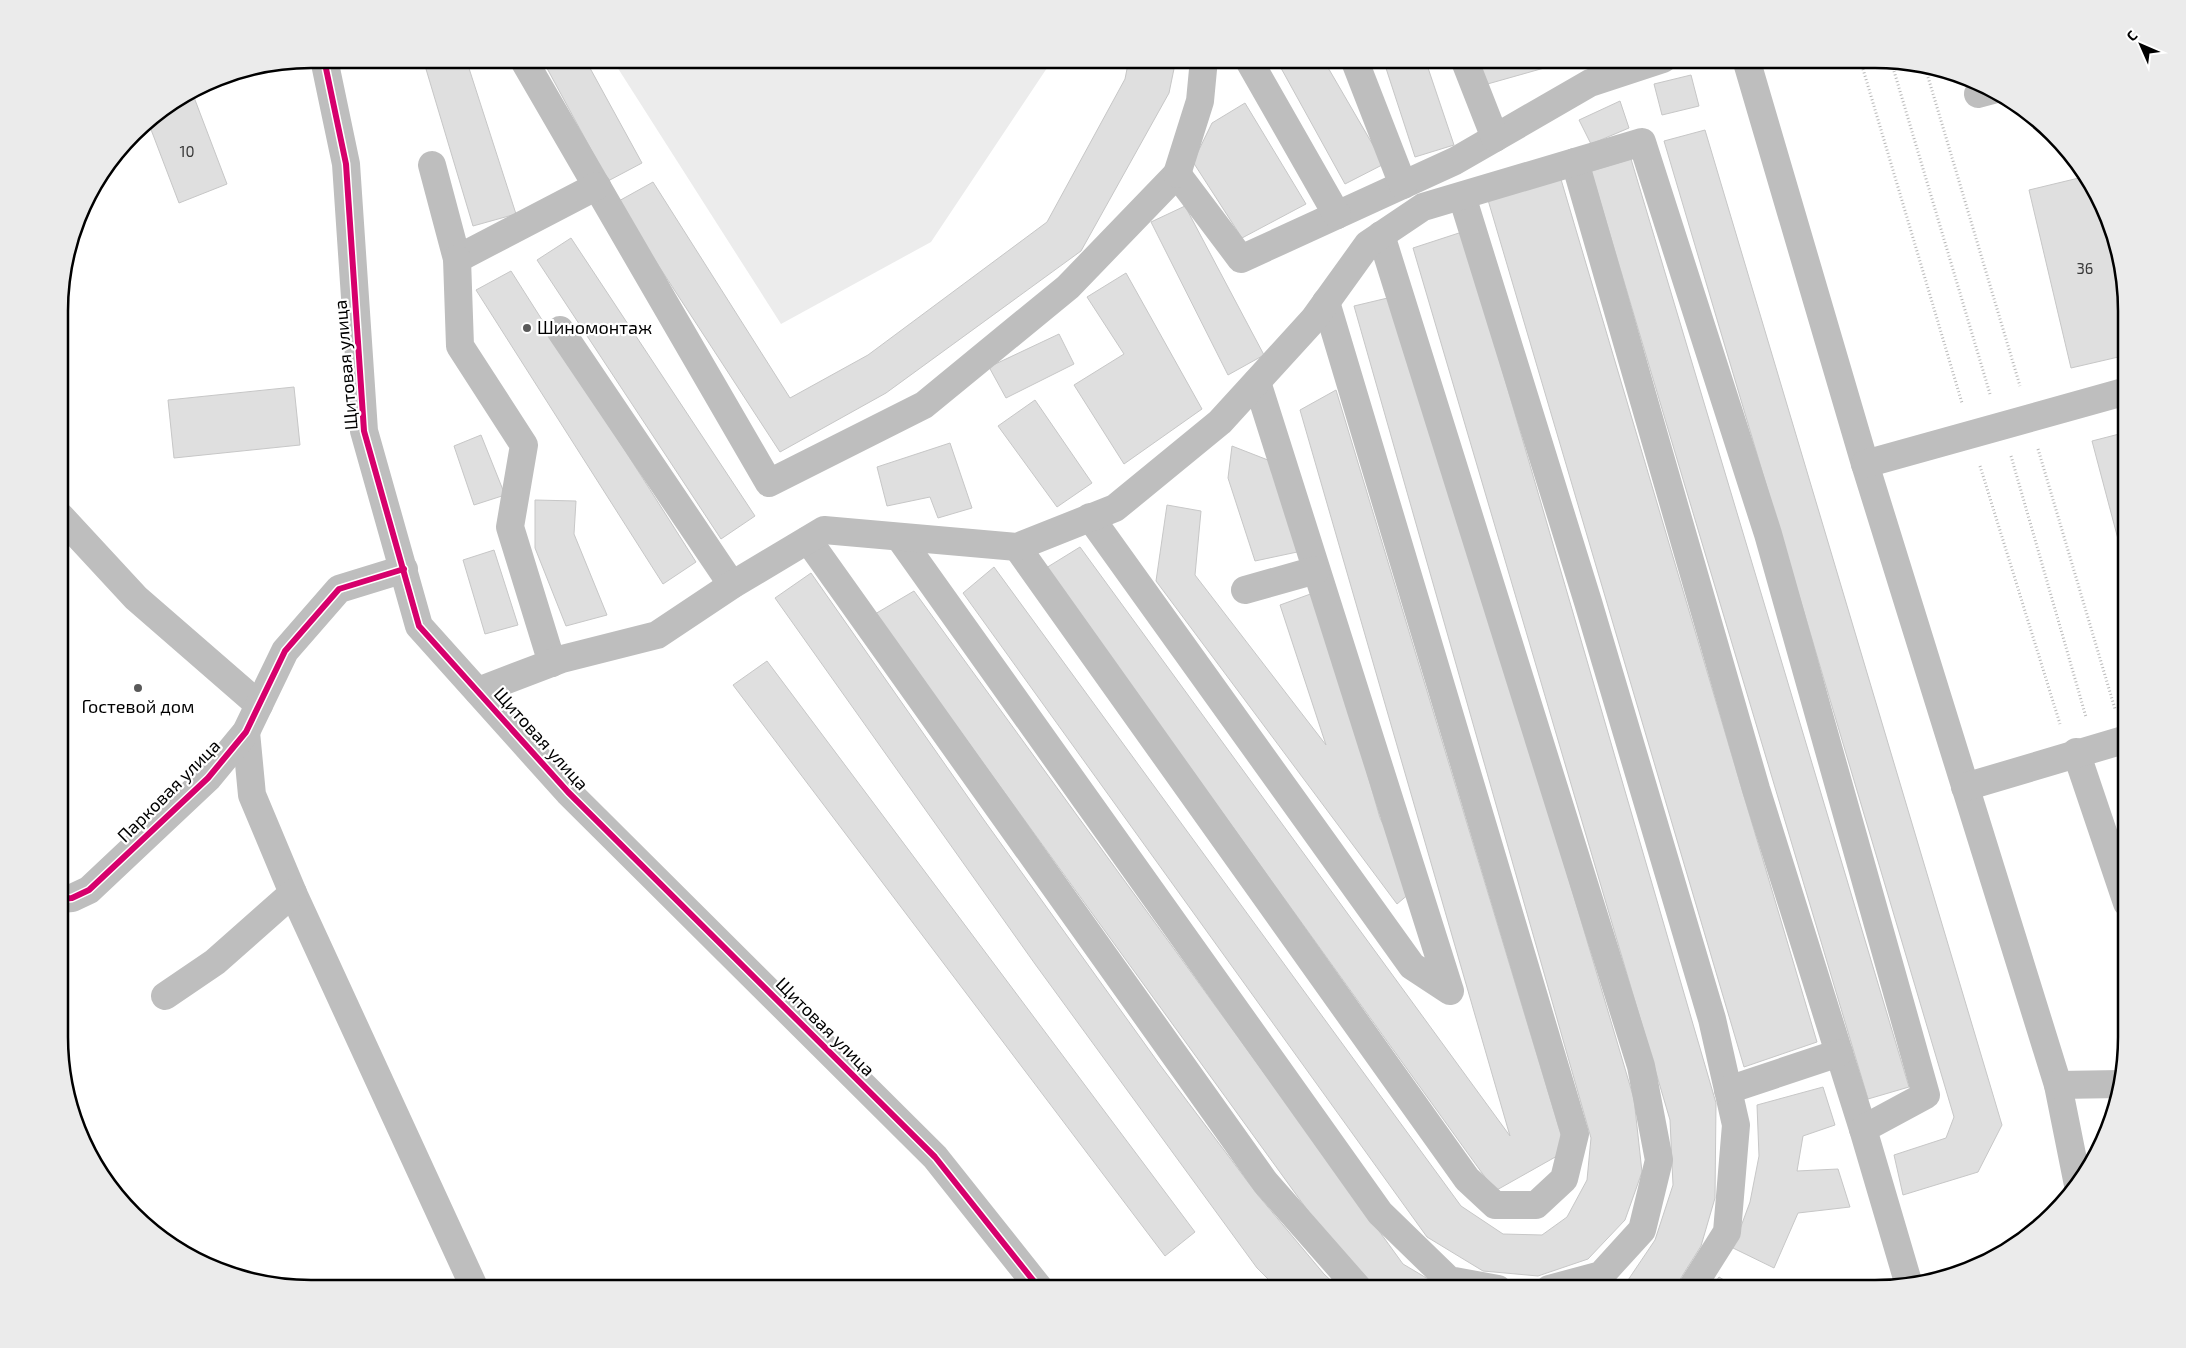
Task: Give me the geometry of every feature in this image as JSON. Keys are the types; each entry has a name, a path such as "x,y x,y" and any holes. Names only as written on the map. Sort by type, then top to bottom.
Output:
{"street":[{"name":"Щитовая улица","path":"326,68 346,164 364,431 419,626 568,792 935,1157 1033,1280"},
{"path":"329,68 330,87"},
{"path":"528,68 769,484 924,405 1068,287 1177,174 1200,101 1203,68"},
{"path":"1253,68 1337,216"},
{"path":"1358,68 1403,185"},
{"path":"1468,68 1495,138"},
{"path":"1177,174 1241,259 1455,162 1590,84 1607,68"},
{"path":"1749,68 1865,464 2058,1085 2076,1175"},
{"path":"478,691 552,663 657,635 732,585 824,530 1017,547 1115,508 1220,422 1314,319 1368,244 1423,207 1642,142 1768,534 1926,1095 1863,1129"},
{"path":"1575,162 1756,789 1863,1129 1907,1278"},
{"path":"432,166 456,259 460,346 524,446 510,527 552,663"},
{"path":"456,259 597,186"},
{"path":"1462,196 1599,640 1712,1019 1736,1125 1727,1232 1697,1280"},
{"path":"1381,235 1641,1066 1659,1160 1642,1230 1601,1274 1580,1280"},
{"path":"1017,547 1466,1179 1495,1205 1536,1205 1564,1180 1575,1134 1326,302"},
{"path":"560,330 732,585"},
{"path":"1090,517 1412,966 1450,991 1257,382"},
{"path":"1865,464 2118,394"},
{"path":"68,525 136,598 259,705"},
{"path":"899,537 1380,1213 1449,1280"},
{"path":"808,540 1265,1182 1351,1280"},
{"name":"Парковая улица","path":"68,898 89,890 208,778 246,732 285,651 339,588 404,569"},
{"path":"1244,590 1316,570"},
{"path":"246,732 252,795 293,894 470,1280"},
{"path":"1965,787 2118,740"},
{"path":"2076,752 2118,876"},
{"path":"166,996 215,962 293,894"},
{"path":"1728,1090 1839,1053"},
{"path":"2058,1085 2114,1084"}],"path":[{"path":"1863,68 1964,407"},
{"path":"1927,73 2022,390"},
{"path":"2036,444 2115,711"},
{"path":"1979,462 2059,724 2068,722"},
{"path":"2077,720 2086,718"}],"shaded area":[{"path":"618,68 1047,68 931,242 781,324"}],"building":[{"path":"426,68 469,68 516,214 473,226"},
{"path":"547,68 590,68 642,163 608,181"},
{"path":"1127,68 1174,68 1169,93 1081,251 886,393 780,452 617,202 653,182 790,398 868,355 1047,222 1125,79"},
{"path":"1281,68 1328,68 1384,164 1345,184"},
{"path":"1386,68 1428,68 1454,145 1415,157"},
{"path":"1479,68 1544,68 1484,85"},
{"path":"1691,75 1699,106 1662,115 1654,84"},
{"path":"194,97 227,184 179,203 150,128 175,108"},
{"path":"1620,101 1629,128 1591,144 1579,120"},
{"path":"1245,103 1306,204 1242,238 1193,162 1212,123"},
{"path":"1705,130 2002,1125 1978,1172 1903,1195 1894,1155 1946,1138 1954,1117 1664,141"},
{"path":"1631,159 1909,1087 1868,1099 1591,171"},
{"path":"1560,176 1817,1042 1744,1067 1488,200"},
{"path":"2080,178 2086,189 2106,232 2114,263 2118,294 2118,357 2071,368 2029,190"},
{"path":"1185,206 1264,355 1228,375 1151,222"},
{"path":"1462,232 1716,1103 1715,1198 1701,1246 1680,1280 1628,1280 1655,1240 1673,1185 1670,1120 1413,248"},
{"path":"571,238 755,516 721,539 537,260"},
{"path":"511,271 696,562 663,584 476,290"},
{"path":"1126,273 1202,409 1124,464 1074,385 1124,354 1087,297"},
{"path":"1396,296 1634,1099 1642,1172 1625,1220 1588,1259 1538,1276 1483,1271 1427,1237 963,593 994,567 1461,1206 1503,1234 1542,1235 1567,1217 1587,1180 1591,1138 1354,306"},
{"path":"1059,334 1074,364 1006,398 989,367"},
{"path":"294,387 300,445 174,458 168,400"},
{"path":"1336,390 1566,1151 1495,1191 1046,568 1080,547 1510,1136 1300,410"},
{"path":"1035,400 1092,483 1057,507 998,426"},
{"path":"2118,434 2118,539 2092,441"},
{"path":"481,435 505,495 474,505 454,446"},
{"path":"950,443 972,508 938,518 930,497 887,506 877,467"},
{"path":"1232,446 1273,462 1302,551 1255,561 1228,478"},
{"path":"535,500 576,501 574,534 607,615 566,626 535,548"},
{"path":"1167,505 1201,511 1195,575 1326,745 1280,605 1316,592 1380,818 1416,888 1397,904 1156,581"},
{"path":"494,550 518,625 485,634 463,560"},
{"path":"811,573 984,820 1160,1065 1257,1194 1330,1280 1269,1280 1257,1268 1035,964 775,598"},
{"path":"914,591 1403,1264 1430,1280 1360,1280 1356,1277 875,614"},
{"path":"767,661 1195,1232 1165,1256 733,685"},
{"path":"1823,1087 1835,1125 1803,1136 1797,1171 1838,1169 1850,1207 1798,1213 1774,1268 1733,1248 1750,1202 1759,1156 1757,1105"}],"cycle path":[{"path":"326,68 346,164 364,431 419,626 568,792 935,1157 1033,1280"},
{"path":"68,898 89,890 208,778 246,732 285,651 339,589 404,569"}],"place":[{"name":"Шиномонтаж","path":"527,328"},
{"name":"Гостевой дом","path":"138,688"}]}
